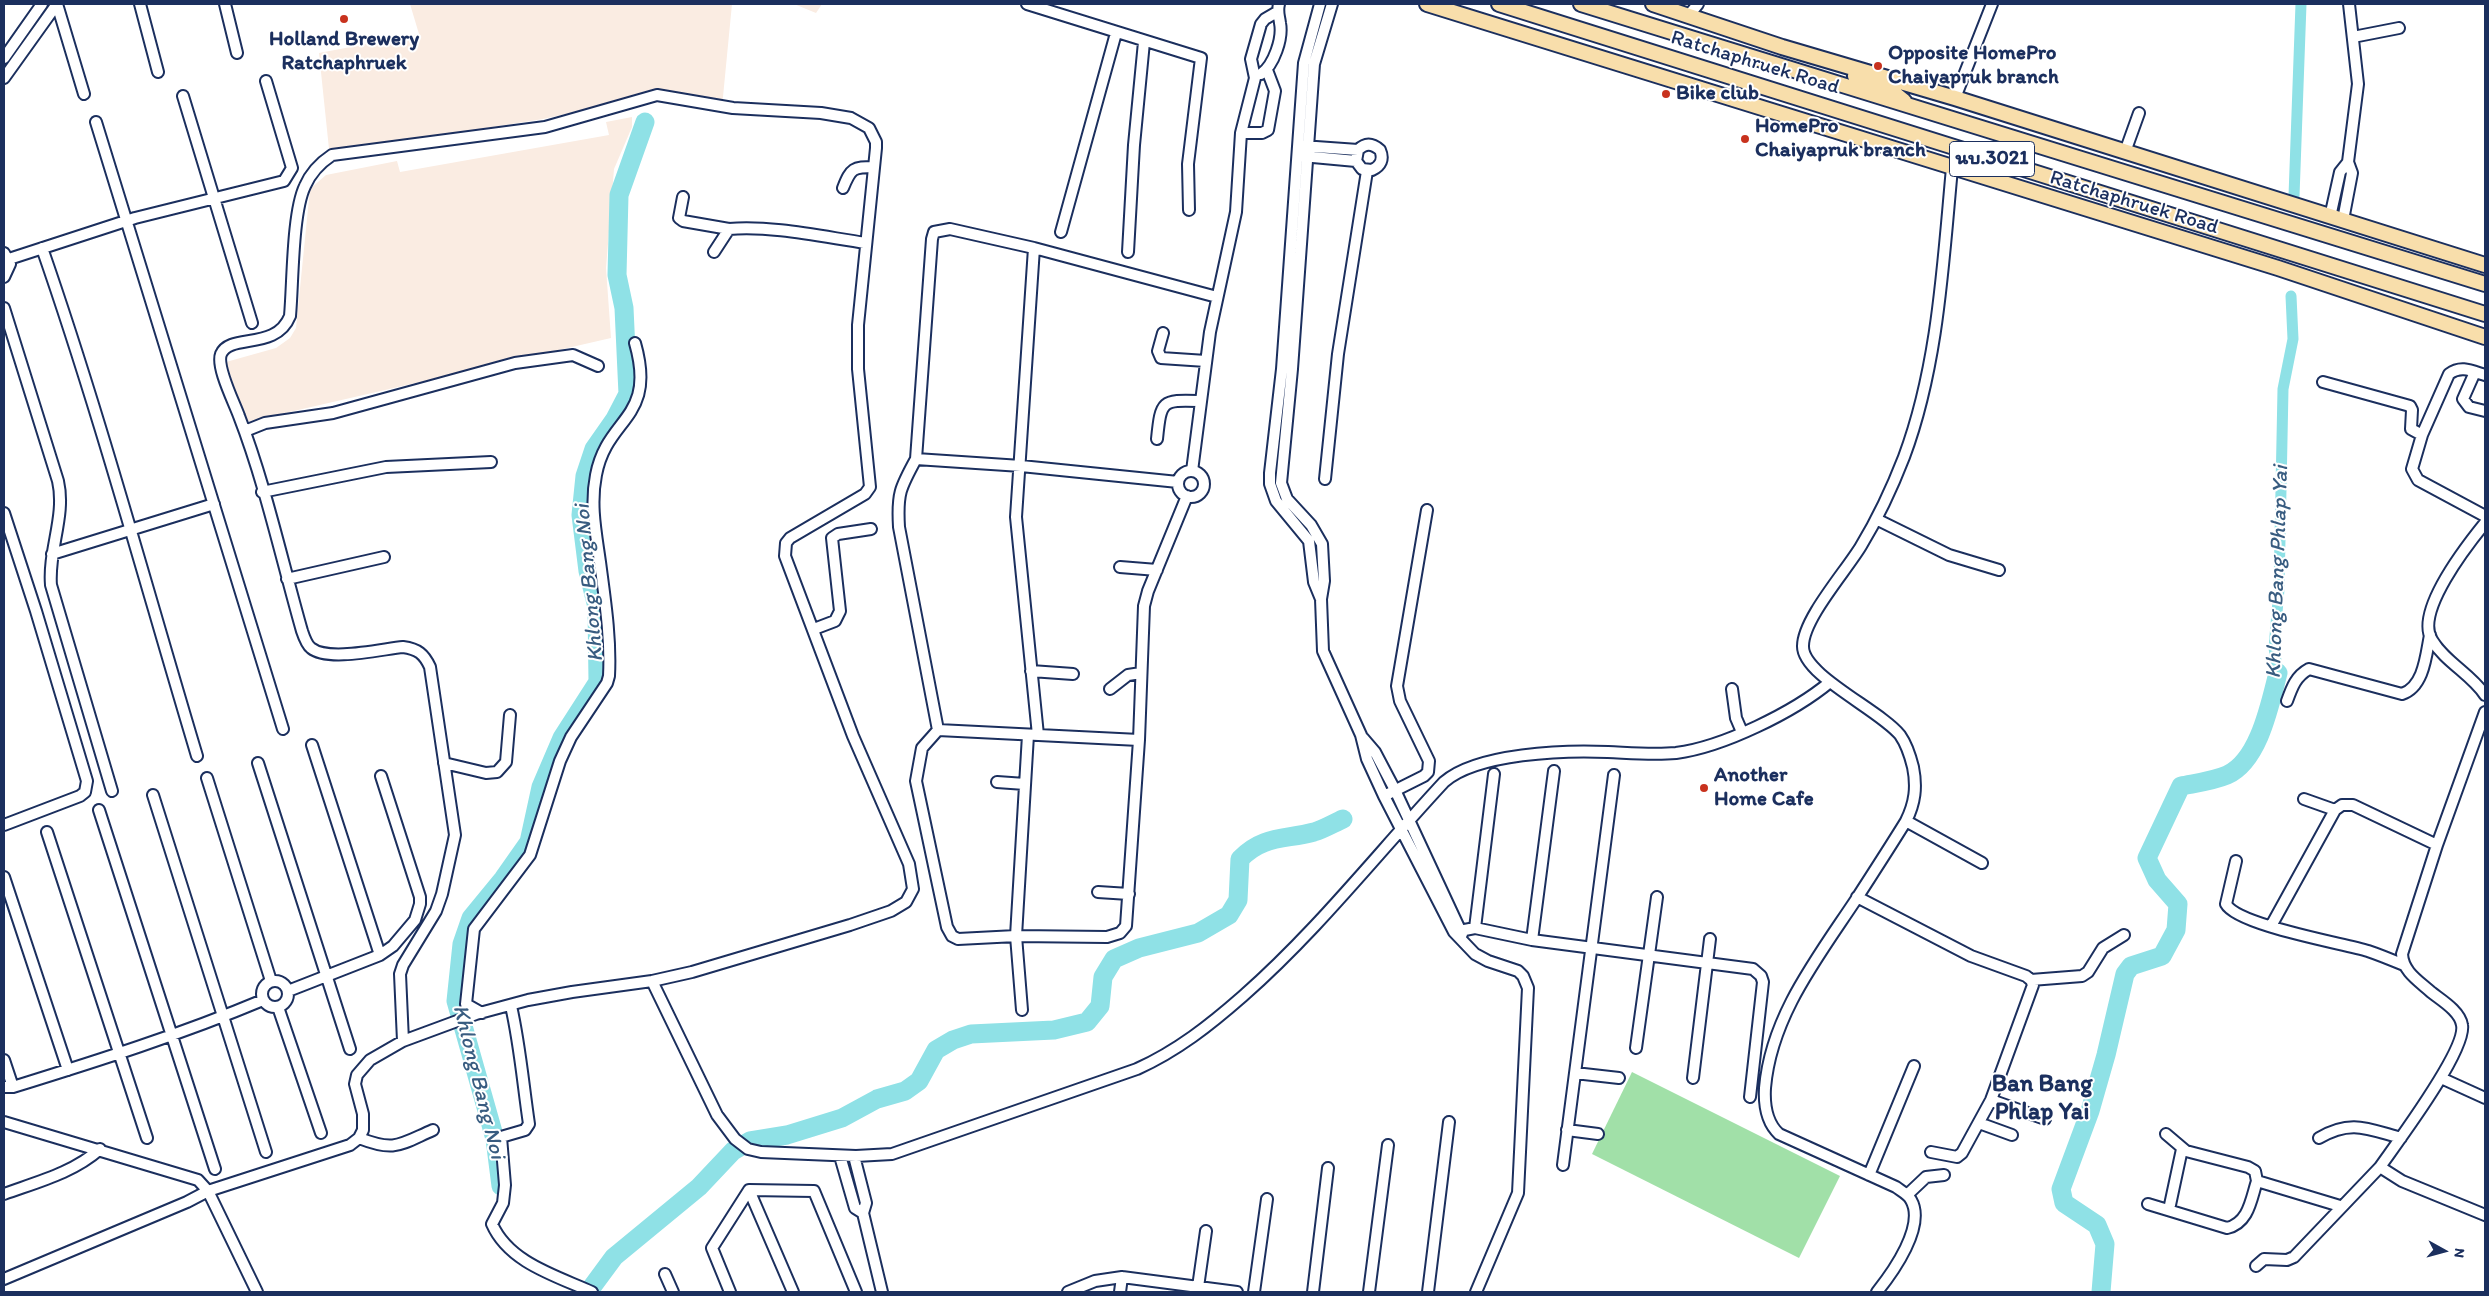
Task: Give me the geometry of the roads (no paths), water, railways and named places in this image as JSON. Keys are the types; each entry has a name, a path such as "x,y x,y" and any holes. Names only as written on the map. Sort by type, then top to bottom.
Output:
{"main road":[{"name":"Ratchaphruek Road","path":"1427,4 2233,254 2485,337"},
{"name":"Ratchaphruek Road","path":"1500,4 2337,265 2485,314"},
{"name":"Ratchaphruek Road","path":"1581,4 1910,107 2246,208 2485,284"},
{"name":"Ratchaphruek Road","path":"1653,4 1782,47 1955,98 2485,265"},
{"path":"1782,47 1812,62 1889,90 1910,107"},
{"path":"2246,208 2331,217"},
{"path":"2233,254 2337,265"}],"street":[{"path":"4,58 42,4"},
{"path":"4,78 57,4"},
{"path":"57,4 84,94"},
{"path":"140,4 158,72"},
{"path":"225,4 237,53"},
{"path":"1027,4 1200,58 1188,164 1189,210"},
{"path":"1320,4 1309,64 1280,474 1283,491 1293,513 1319,535 1322,544 1324,581 1321,599 1323,651 1361,735 1367,759 1384,796 1458,930"},
{"path":"1309,64 1332,4"},
{"path":"1689,15 1698,4"},
{"path":"1955,98 1992,4"},
{"path":"2331,217 2340,172 2348,162 2358,84 2349,4"},
{"path":"1255,78 1267,70 1273,60 1280,33 1278,8"},
{"path":"1192,471 1206,361 1217,297 1236,212 1241,133 1255,78 1251,59 1261,24 1278,8"},
{"path":"2353,37 2399,28"},
{"path":"1061,232 1116,32"},
{"path":"1128,252 1134,145 1144,42"},
{"path":"1241,133 1262,134 1268,130 1275,91 1267,70"},
{"path":"4,277 10,269 6,256 42,248 127,221 215,197 284,181 289,176 292,168 266,81"},
{"path":"4,1279 187,1202 208,1191 338,1150 359,1138 364,1123 355,1084 357,1075 370,1060 403,1041 479,1013 553,995 652,981 692,972 850,925 891,911 906,902 911,895 913,881 909,864 853,736 814,629 786,562 785,549 790,538 865,494 870,486 858,369 858,325 876,142 870,128 860,121 821,113 733,108 657,95 545,127 332,155 321,162 304,188 298,215 290,316 286,328 268,337 229,346 222,352 220,360 223,373 245,431 302,631 309,647 318,653 334,655 404,647 413,648 426,659 430,667 455,822 454,849 436,911 403,964 400,974 403,1041"},
{"path":"183,96 252,323"},
{"path":"2125,152 2139,113"},
{"path":"96,122 283,729"},
{"path":"1366,144 1371,144 1380,150 1382,154 1380,164 1367,171 1358,166 1357,156 1366,144"},
{"path":"1303,151 1357,156"},
{"path":"843,188 853,170 858,168 874,168"},
{"path":"1877,1292 1890,1276 1912,1233 1915,1218 1912,1203 1907,1195 1869,1175 1779,1134 1770,1123 1765,1103 1766,1076 1785,1014 1809,971 1906,821 1913,807 1915,786 1911,760 1903,740 1883,718 1830,682 1806,660 1802,647 1804,637 1817,611 1846,569 1876,519 1912,435 1930,363 1952,168"},
{"path":"1325,479 1338,354 1367,171"},
{"path":"683,197 679,218 683,221 729,229 763,230 866,242"},
{"path":"938,730 899,527 898,505 902,485 916,459 934,232 950,228 1034,248 1217,297"},
{"path":"714,252 729,229"},
{"path":"42,248 111,457 130,532 197,756"},
{"path":"1022,1010 1016,936 1025,784 1034,735 1032,672 1016,517 1021,466 1034,248"},
{"path":"4,308 61,494 61,506 49,568 51,585 112,791"},
{"path":"1163,333 1158,351 1160,358 1206,361"},
{"path":"479,1013 466,1004 474,929 530,855 560,761 571,737 607,683 609,676 608,627 593,503 596,475 601,456 633,411 638,399 641,371 635,343"},
{"path":"245,431 265,423 333,413 515,363 573,355 598,366"},
{"path":"2485,411 2469,406 2463,399 2480,374 2456,369 2449,374 2438,394 2413,460 2413,474 2418,480 2485,516"},
{"path":"2323,382 2410,406 2412,410 2411,429 2422,435"},
{"path":"1157,439 1159,417 1163,406 1168,402 1176,400 1201,401"},
{"path":"916,459 1021,466 1178,482"},
{"path":"262,492 386,467 491,462"},
{"path":"1192,471 1202,478 1204,486 1196,496 1187,496 1180,491 1178,482 1182,475 1192,471"},
{"path":"938,730 922,748 916,781 947,927 952,936 958,939 1016,936 1114,936 1120,933 1126,926 1129,894 1139,740 1144,606 1187,496"},
{"path":"52,554 130,532 214,504"},
{"path":"1384,796 1424,776 1429,767 1429,761 1400,701 1397,686 1427,510"},
{"path":"4,513 36,611 86,782 85,792 80,796 4,824"},
{"path":"1876,519 1948,555 1999,570"},
{"path":"2287,701 2293,684 2301,673 2309,669 2317,669 2397,693 2407,692 2418,681 2431,638 2429,621 2444,581 2463,550 2485,523"},
{"path":"814,629 835,621 840,611 832,538 838,534 871,529"},
{"path":"287,579 384,556"},
{"path":"1120,567 1157,570"},
{"path":"2431,638 2445,655 2485,695"},
{"path":"1032,672 1073,674"},
{"path":"1110,689 1128,676 1141,673"},
{"path":"652,981 681,1045 717,1116 735,1139 748,1149 771,1153 840,1156 892,1154 1108,1080 1157,1060 1191,1038 1280,963 1449,778 1475,764 1501,759 1576,752 1661,754 1678,752 1703,746 1742,732 1802,703 1830,682"},
{"path":"1732,689 1736,718 1742,732"},
{"path":"2256,1266 2264,1259 2287,1260 2294,1258 2340,1206 2380,1167 2445,1080 2462,1033 2462,1025 2452,1009 2406,969 2402,954 2437,845 2485,712"},
{"path":"444,763 486,773 497,772 506,762 510,715"},
{"path":"938,730 1139,740"},
{"path":"1361,735 1375,752 1395,790 1464,942 1475,954 1488,961 1518,971 1524,976 1528,988 1520,1182 1515,1203 1477,1290"},
{"path":"312,745 380,955"},
{"path":"258,763 328,974 350,1049"},
{"path":"1532,940 1554,771"},
{"path":"1475,928 1494,774"},
{"path":"1562,1165 1614,774"},
{"path":"288,990 380,955 402,937 414,920 420,904 420,897 381,776"},
{"path":"207,778 271,981"},
{"path":"997,782 1025,784"},
{"path":"153,795 266,1152"},
{"path":"2304,799 2335,810"},
{"path":"2271,926 2335,810 2342,805 2353,805 2437,845"},
{"path":"99,810 215,1169"},
{"path":"1906,821 1982,863"},
{"path":"47,832 147,1138"},
{"path":"2236,861 2226,904 2234,912 2271,926 2369,951 2404,965"},
{"path":"4,877 68,1070"},
{"path":"1098,892 1129,894"},
{"path":"1857,897 1971,956 2032,980 2044,977 2082,976 2088,972 2103,948 2124,935"},
{"path":"1636,1048 1657,898"},
{"path":"1458,930 1475,928 1532,940 1753,969 1761,976 1763,982 1750,1097"},
{"path":"1693,1078 1710,939"},
{"path":"1931,1152 1959,1156 1979,1123 1991,1100 2032,990 2032,980"},
{"path":"271,981 280,981 288,990 288,999 278,1007 269,1006 263,1000 262,991 271,981"},
{"path":"4,1060 8,1087 68,1070 173,1035 263,1000"},
{"path":"511,1006 522,1057 522,1077 529,1124 525,1130 501,1137 505,1185 503,1202 492,1224 505,1244 533,1266 592,1292"},
{"path":"278,1007 321,1133"},
{"path":"1869,1175 1914,1066"},
{"path":"1575,1073 1619,1078"},
{"path":"2445,1080 2485,1098"},
{"path":"1991,1100 2045,1119"},
{"path":"4,1122 100,1149 198,1180 208,1191 257,1292"},
{"path":"1428,1292 1449,1122"},
{"path":"1979,1123 2012,1135"},
{"path":"2319,1138 2338,1128 2355,1126 2401,1138"},
{"path":"359,1138 378,1146 395,1147 432,1130"},
{"path":"1567,1130 1598,1134"},
{"path":"2148,1204 2227,1228 2235,1226 2245,1216 2257,1181 2255,1171 2248,1167 2182,1149 2166,1134"},
{"path":"1369,1292 1388,1144"},
{"path":"4,1194 73,1169 87,1161 100,1149"},
{"path":"2170,1205 2182,1149"},
{"path":"840,1156 855,1208 863,1213"},
{"path":"854,1156 866,1203 863,1213 882,1292"},
{"path":"2380,1167 2402,1181 2485,1215"},
{"path":"1313,1292 1328,1168"},
{"path":"1907,1195 1926,1177 1944,1175"},
{"path":"2257,1181 2340,1206"},
{"path":"730,1292 712,1248 749,1190"},
{"path":"749,1190 793,1292"},
{"path":"749,1190 814,1191 856,1292"},
{"path":"1254,1292 1267,1199"},
{"path":"1198,1287 1206,1231"},
{"path":"665,1274 673,1292"},
{"path":"1068,1292 1095,1281 1122,1277 1178,1288 1198,1287 1237,1292"},
{"path":"1120,1292 1122,1277"}],"waterway":[{"name":"Khlong Bang Phlap Yai","path":"2294,196 2301,4"},
{"name":"Khlong Bang Noi","path":"501,1186 495,1139 456,1001 462,944 471,918 503,879 529,842 541,787 562,738 598,682 597,607 588,571 581,515 585,476 594,449 615,419 628,394 624,308 617,275 619,195 645,122"},
{"name":"Khlong Bang Phlap Yai","path":"2278,673 2274,648 2279,589 2283,389 2293,339 2291,296"},
{"name":"Khlong Bang Phlap Yai","path":"2101,1292 2105,1244 2097,1225 2064,1203 2061,1189 2090,1111 2106,1055 2125,974 2131,966 2162,956 2176,930 2178,904 2157,880 2147,858 2181,786 2227,775 2238,768 2247,758 2262,730 2278,673"},
{"path":"589,1291 614,1257 699,1187 733,1151 750,1141 787,1135 842,1118 877,1099 905,1091 919,1081 936,1050 953,1040 971,1034 1054,1030 1087,1022 1100,1006 1103,977 1114,959 1139,948 1198,933 1229,915 1238,900 1240,859 1249,851 1266,842 1314,832 1343,819"}],"place":[{"name":"Holland Brewery Ratchaphruek","path":"344,19"},
{"name":"Opposite HomePro Chaiyapruk branch","path":"1878,66"},
{"name":"Bike club","path":"1666,94"},
{"name":"HomePro Chaiyapruk branch","path":"1745,139"},
{"name":"Another Home Cafe","path":"1704,788"}],"district":[{"name":"Ban Bang Phlap Yai","path":"2042,1099"}]}
